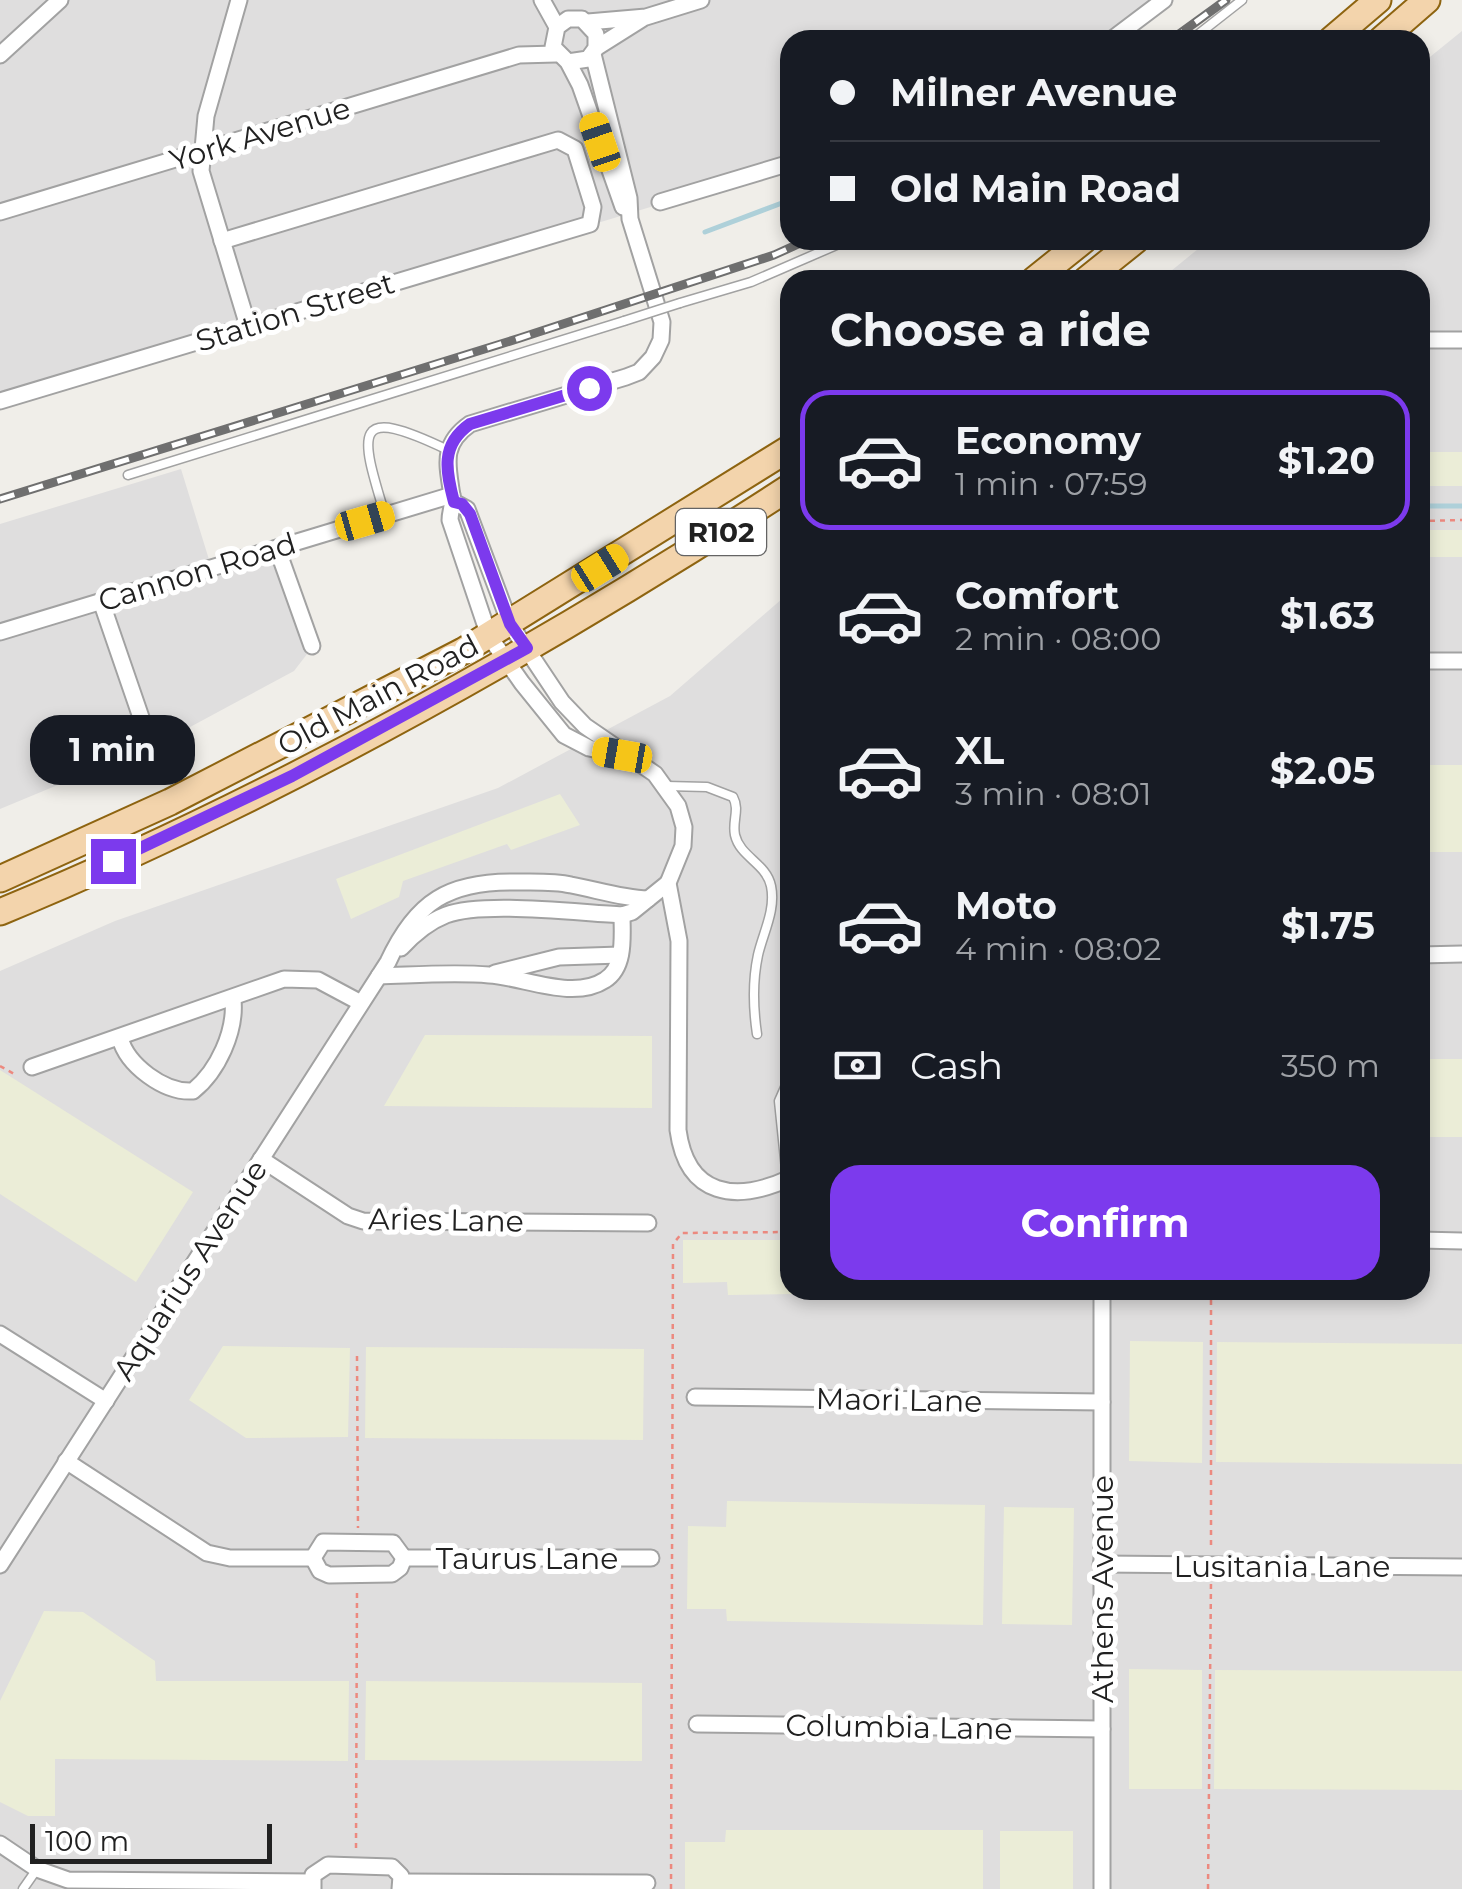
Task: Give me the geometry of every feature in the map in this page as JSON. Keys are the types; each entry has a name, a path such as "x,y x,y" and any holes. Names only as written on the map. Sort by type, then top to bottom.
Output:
{"main road":[{"path":"1343,30 1378,0"},
{"path":"1392,30 1427,0"},
{"path":"1046,270 1072,250"},
{"path":"1098,270 1124,250"},
{"name":"Old Main Road","path":"0,878 170,802 352,711 500,630 780,454"},
{"name":"Old Main Road","path":"0,912 292,776 652,577 780,494"}],"street":[{"path":"0,54 60,0"},
{"path":"239,0 206,116 201,170 248,326"},
{"path":"383,969 591,986 614,973 620,955 622,914 632,912 668,884 683,846 684,827 666,786 642,764 589,748 564,735 500,630 450,520 453,498 446,466 448,450 458,434 470,424 638,372 653,358 661,340 662,322 630,219 562,58 542,0"},
{"path":"551,0 596,34 595,51 629,198 630,219"},
{"path":"555,30 582,20 646,17 701,0"},
{"path":"1132,0 1145,15"},
{"path":"1125,30 1164,0"},
{"path":"562,58 582,62 646,17"},
{"name":"York Avenue","path":"0,212 519,55 555,30"},
{"name":"York Avenue","path":"519,55 562,58"},
{"name":"Station Street","path":"0,402 590,224 593,207 576,149 566,140 558,140 222,241"},
{"path":"660,202 780,166"},
{"path":"1430,340 1462,340"},
{"path":"453,498 470,514 500,630 516,654 573,715 622,755"},
{"name":"Cannon Road","path":"0,632 384,515 453,498"},
{"path":"276,548 312,646"},
{"path":"100,601 145,729"},
{"path":"1430,661 1462,661"},
{"name":"Aquarius Avenue","path":"0,1564 383,969 401,934 421,910 468,885 568,884 602,895 648,900"},
{"path":"668,884 679,940 681,1154 704,1181 732,1192 762,1190 780,1182"},
{"name":"Aquarius Avenue","path":"383,969 412,936 446,914 506,910 622,914"},
{"path":"1430,955 1462,954"},
{"path":"491,975 559,957 620,955"},
{"path":"32,1068 284,980 308,978 332,985 361,1003"},
{"path":"120,1038 124,1051 138,1066 178,1090 192,1090 202,1082 231,1032 232,1000"},
{"name":"Aries Lane","path":"261,1159 348,1216 364,1221 648,1224"},
{"path":"1430,1240 1462,1240"},
{"name":"Athens Avenue","path":"1102,1300 1102,1889"},
{"path":"0,1334 106,1400"},
{"name":"Maori Lane","path":"695,1398 1102,1402"},
{"name":"Taurus Lane","path":"66,1462 208,1553 230,1558 313,1558"},
{"name":"Taurus Lane","path":"358,1541 394,1542 404,1558 392,1574 324,1574 316,1568 313,1558 323,1542 358,1541"},
{"name":"Taurus Lane","path":"404,1558 651,1558"},
{"name":"Lusitania Lane","path":"1101,1564 1462,1567"},
{"name":"Columbia Lane","path":"697,1724 1102,1729"},
{"path":"0,1845 37,1868 68,1880 312,1885 322,1866 356,1865 392,1866 401,1885 647,1883"}],"lane":[{"path":"1204,30 1242,0"},
{"path":"128,475 751,282 825,250"},
{"path":"384,515 367,454 368,437 374,430 394,426 448,450"},
{"path":"666,786 707,788 733,797 738,805 736,839 743,851 766,871 772,888 772,910 753,985 758,1034"},
{"path":"780,1097 780,1135"},
{"path":"23,1889 37,1868"}],"path":[{"path":"1430,520 1462,520"},
{"path":"671,1889 673,1244 682,1233 780,1232"},
{"path":"1208,1889 1211,1300"},
{"path":"357,1356 358,1541"},
{"path":"356,1865 357,1574"}],"shaded area":[{"path":"0,0 1154,0 1118,30 780,30 780,168 0,403"},
{"path":"1462,31 1462,1889 0,1889 0,971 115,921 498,788 670,696 780,601 780,1300 1430,1300 1430,270 1172,270 1197,250 1430,250 1430,57"},
{"path":"181,469 211,566 277,546 314,645 294,671 166,740 0,809 0,524"}],"green space":[{"path":"1430,452 1462,452 1462,486 1430,486"},
{"path":"1430,530 1462,530 1462,557 1430,557"},
{"path":"1430,765 1462,765 1462,852 1430,852"},
{"path":"560,794 580,825 511,850 507,844 403,881 399,897 351,919 336,879"},
{"path":"425,1035 652,1036 652,1108 384,1106"},
{"path":"1430,1059 1462,1059 1462,1137 1430,1137"},
{"path":"0,1070 193,1192 136,1282 0,1194"},
{"path":"683,1240 780,1240 780,1294 728,1295 727,1282 683,1283"},
{"path":"1130,1341 1203,1342 1202,1463 1129,1461"},
{"path":"1217,1342 1462,1344 1462,1464 1216,1462"},
{"path":"223,1346 350,1348 348,1437 246,1438 189,1400"},
{"path":"366,1347 644,1349 643,1440 365,1438"},
{"path":"727,1501 985,1505 983,1625 727,1621 726,1609 687,1609 688,1526 726,1527"},
{"path":"1004,1507 1074,1508 1072,1625 1002,1624"},
{"path":"44,1611 83,1612 155,1661 156,1681 349,1681 348,1761 55,1759 55,1816 28,1816 0,1802 0,1701"},
{"path":"1129,1669 1202,1670 1202,1789 1129,1789"},
{"path":"1215,1670 1462,1671 1462,1790 1214,1789"},
{"path":"366,1681 642,1683 642,1761 365,1760"},
{"path":"726,1830 983,1830 983,1889 685,1889 685,1842 725,1842"},
{"path":"1000,1831 1073,1831 1073,1889 1000,1889"}],"waterway":[{"path":"705,232 780,204"},
{"path":"1430,506 1462,506"}],"railway":[{"path":"1185,30 1226,0"},
{"path":"0,499 520,338 785,250"}],"route":[{"path":"113,861 292,776 527,648 510,624 470,514 462,504 454,502 446,458 453,440 470,424 589,388"}]}
